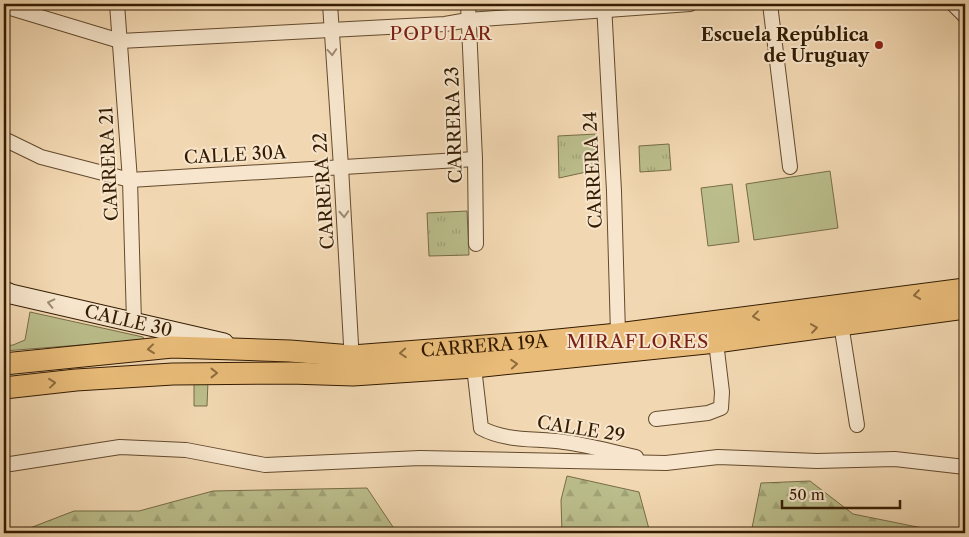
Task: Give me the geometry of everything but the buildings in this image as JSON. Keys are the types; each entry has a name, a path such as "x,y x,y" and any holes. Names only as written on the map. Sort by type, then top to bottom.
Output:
{"main road":[{"name":"CARRERA 19A","path":"4,388 76,380 173,374 290,373 538,342 618,334 965,289"},
{"name":"CARRERA 19A","path":"4,364 172,347 252,350 353,365 474,367 716,342 965,308"}],"street":[{"name":"CARRERA 21","path":"117,4 130,180 134,322"},
{"name":"CARRERA 22","path":"330,4 342,167 353,365"},
{"name":"CARRERA 23","path":"468,4 475,159 476,244"},
{"path":"4,6 120,40 444,24 604,7 690,4"},
{"path":"770,4 790,168"},
{"path":"953,4 965,16"},
{"name":"CARRERA 24","path":"604,7 614,191 618,334"},
{"name":"CALLE 30A","path":"4,139 41,157 130,180 475,159"},
{"name":"CALLE 30","path":"4,291 252,350"},
{"path":"841,324 858,425"},
{"path":"656,418 708,413 721,408 722,392 716,342"},
{"name":"CALLE 29","path":"474,367 481,428 508,438 564,442 666,463"},
{"path":"4,465 120,447 186,450 265,465 420,458 666,463 718,458 896,459 965,467"}],"green space":[{"path":"597,134 600,169 559,178 558,136"},
{"path":"669,144 671,170 640,172 639,146"},
{"path":"830,171 838,228 754,240 746,184"},
{"path":"732,184 739,242 708,246 701,188"},
{"path":"467,211 469,255 429,256 427,213"},
{"path":"30,312 143,337 144,340 4,351 4,346 13,345 25,340"},
{"path":"208,381 207,406 194,406 194,382"},
{"path":"567,476 639,492 649,529 653,533 562,533 561,500"},
{"path":"810,481 853,514 947,533 751,533 761,483"},
{"path":"367,488 397,533 17,533 74,511 139,511 213,491"}],"place":[{"name":"Escuela República de Uruguay","path":"879,45"}],"district":[{"name":"POPULAR","path":"441,33"},
{"name":"MIRAFLORES","path":"638,341"}]}
